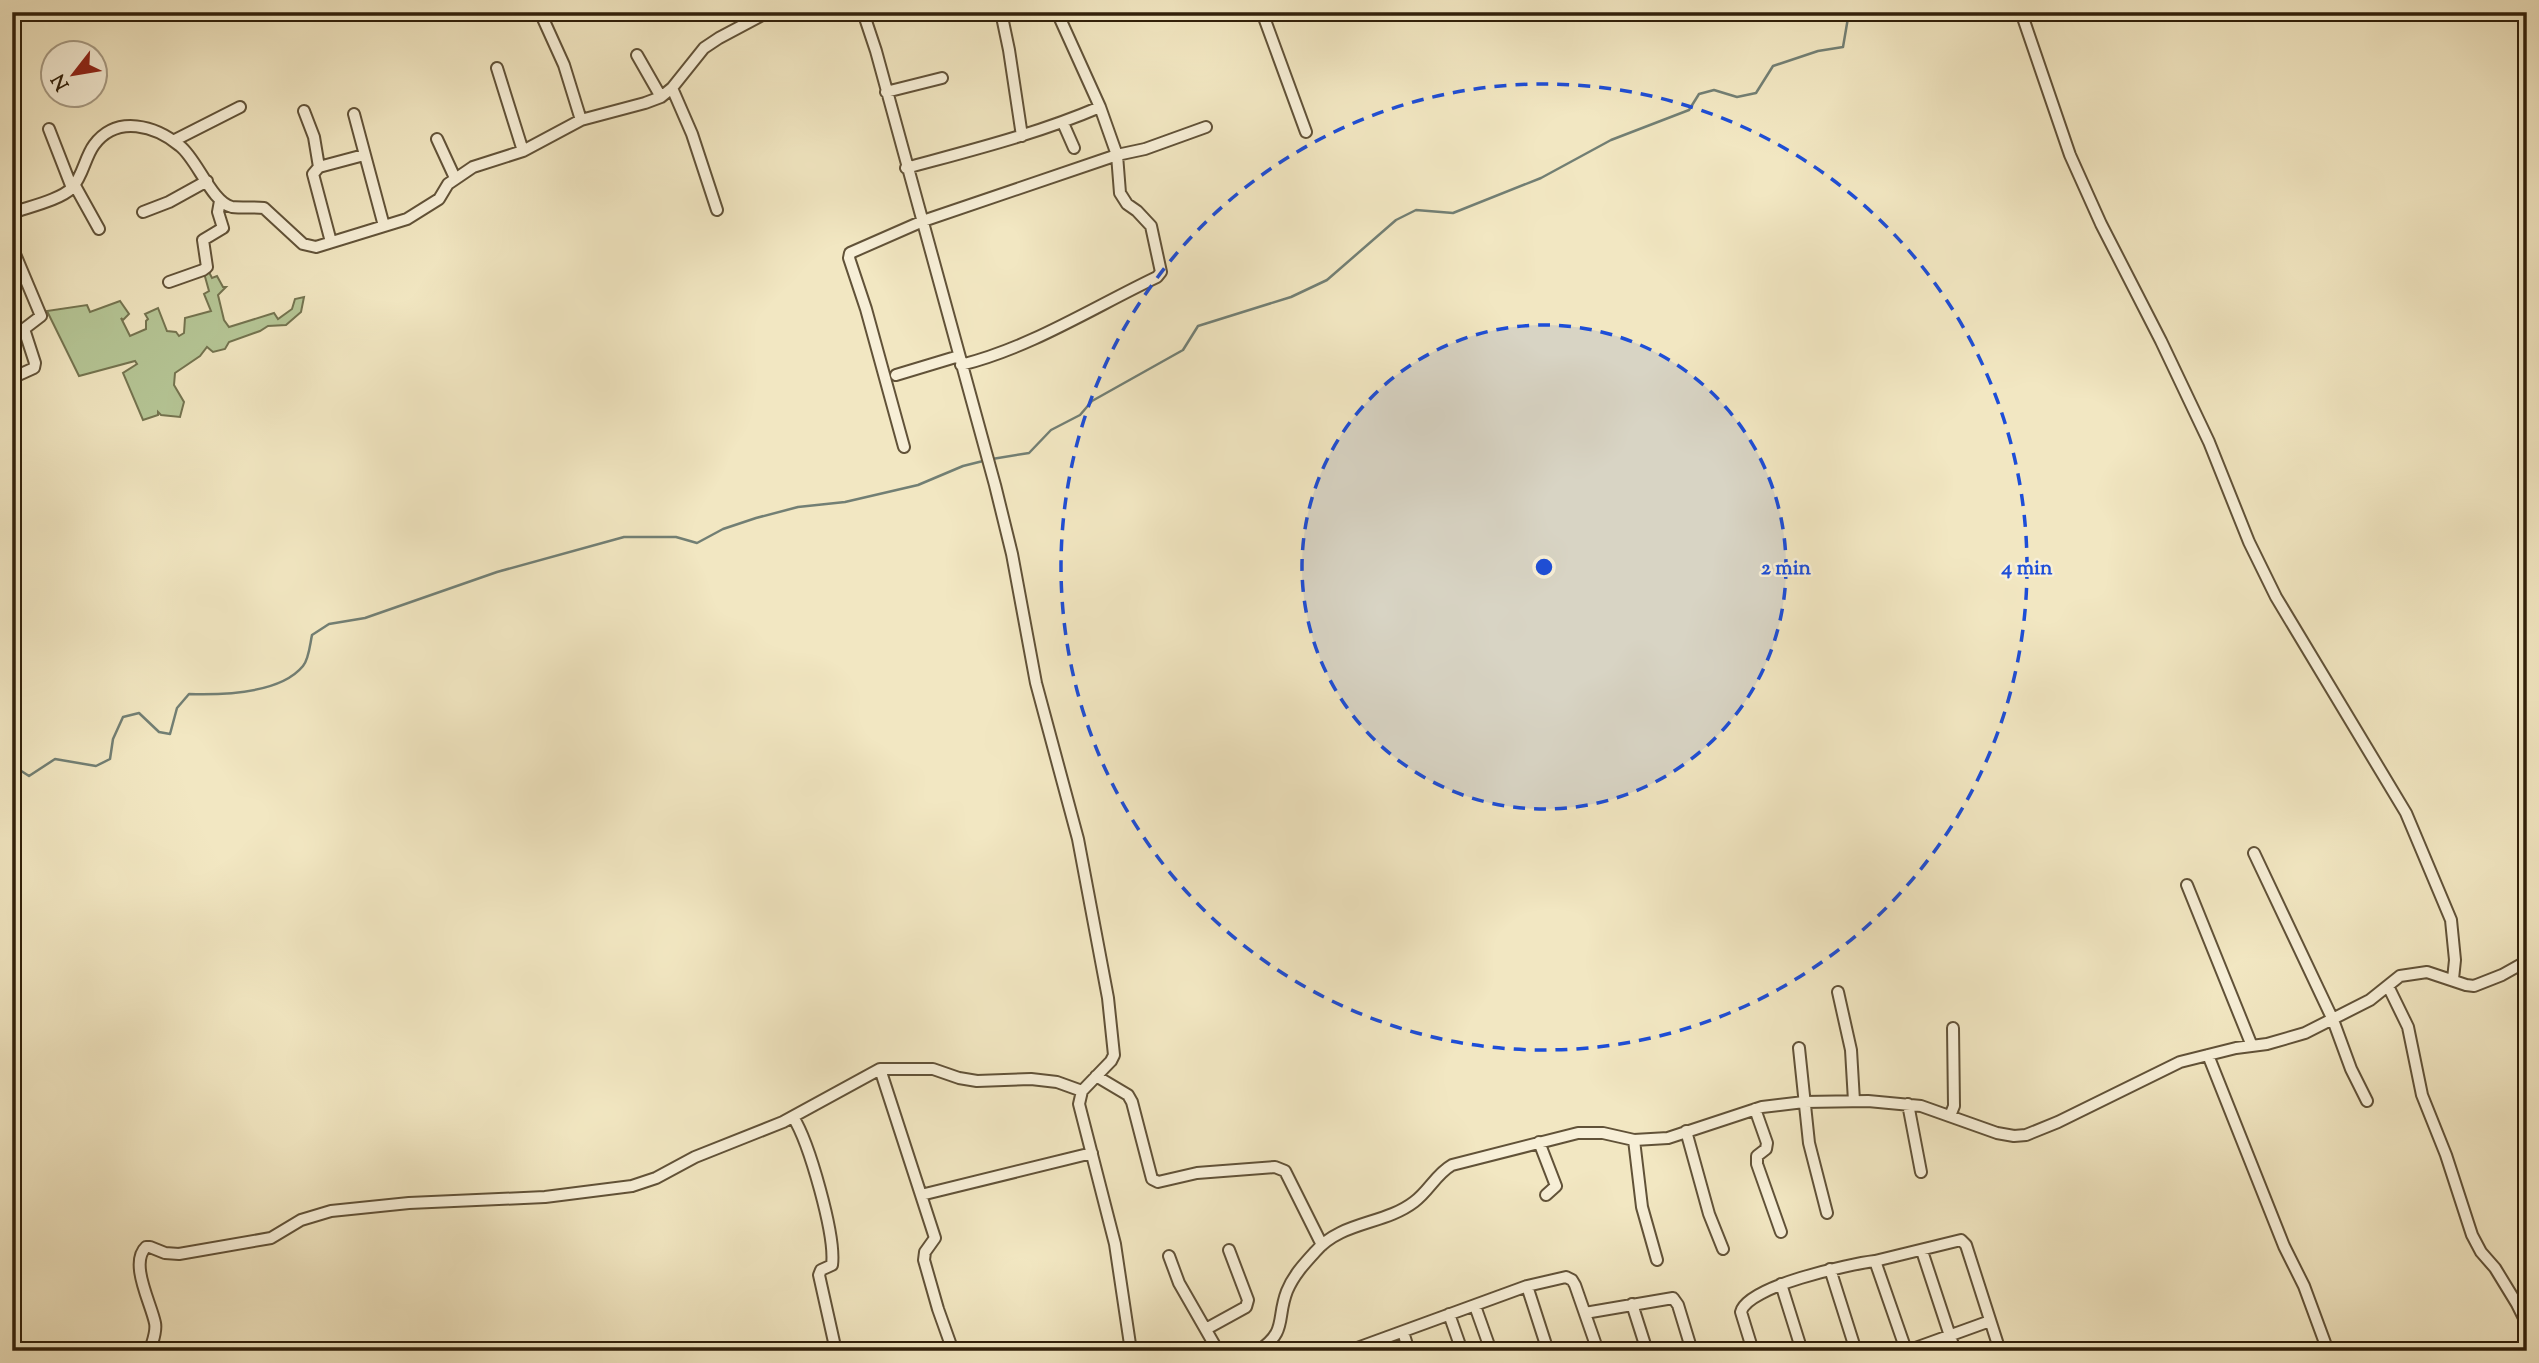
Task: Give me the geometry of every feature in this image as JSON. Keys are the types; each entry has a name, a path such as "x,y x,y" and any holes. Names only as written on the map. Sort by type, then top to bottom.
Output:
{"street":[{"path":"540,12 564,65 581,120"},
{"path":"219,206 267,209 298,240 309,247 317,247 407,219 439,199 448,184 473,167 523,151 581,120 645,103 672,88 704,48 719,37 768,12"},
{"path":"863,12 998,497 1012,554 1031,662 1078,839 1108,998 1114,1048 1112,1059 1082,1091 1079,1104 1115,1244 1131,1351"},
{"path":"1001,12 1022,136"},
{"path":"896,375 1025,345 1160,275 1161,267 1151,226 1127,204 1120,193 1117,155 1100,107 1057,12"},
{"path":"1262,12 1306,132"},
{"path":"2021,12 2070,155 2101,224 2209,442 2249,542 2276,597 2406,813 2451,920 2454,970 2466,985 2474,986 2527,961"},
{"path":"637,55 659,93"},
{"path":"497,68 523,151"},
{"path":"886,92 942,78"},
{"path":"672,88 692,134 717,209"},
{"path":"173,141 240,107"},
{"path":"906,168 1022,136 1063,123 1100,107"},
{"path":"304,111 314,137 319,167"},
{"path":"354,114 384,226"},
{"path":"1063,123 1074,148"},
{"path":"77,190 94,145 111,131 134,125 150,128 173,141 192,157 219,206 223,228 203,240 207,267 169,282"},
{"path":"904,447 849,258 851,253 923,221 1206,127"},
{"path":"49,129 77,190 99,229"},
{"path":"438,139 455,178"},
{"path":"331,242 313,174 319,167 364,155"},
{"path":"143,212 169,202 206,181"},
{"path":"12,213 77,190"},
{"path":"12,247 41,317 24,329 35,363 34,368 12,378"},
{"path":"2254,853 2333,1020 2351,1069 2367,1101"},
{"path":"2188,885 2252,1046"},
{"path":"1258,1351 1271,1342 1280,1328 1286,1295 1292,1280 1322,1245 1356,1225 1414,1203 1443,1170 1452,1165 1539,1142 1587,1133 1603,1133 1634,1140 1668,1138 1803,1095 1854,1093 1952,1111 1997,1133 2026,1135 2180,1062 2305,1033 2370,1000 2400,976 2413,972 2454,970"},
{"path":"2388,986 2408,1027 2422,1095 2434,1122 2472,1235 2481,1252 2495,1268 2527,1324"},
{"path":"1838,992 1851,1050 1854,1093"},
{"path":"1952,1111 1953,1028"},
{"path":"1799,1048 1809,1143 1827,1213"},
{"path":"2208,1055 2284,1246 2304,1286 2328,1351"},
{"path":"150,1351 155,1325 139,1270 139,1256 146,1247 179,1254 271,1238 301,1220 331,1211 409,1203 545,1197 632,1186 656,1178 695,1157 793,1117 880,1069 933,1069 977,1081 1031,1079 1057,1082 1082,1091"},
{"path":"880,1069 935,1237 925,1252 924,1260 953,1351"},
{"path":"1096,1076 1128,1095 1132,1101 1152,1179 1158,1182 1197,1174 1280,1168 1285,1171 1322,1245"},
{"path":"1908,1104 1921,1172"},
{"path":"1755,1109 1767,1143 1766,1149 1757,1156 1757,1164 1781,1232"},
{"path":"793,1117 816,1180 831,1237 832,1265 821,1270 819,1275 836,1351"},
{"path":"1686,1132 1709,1214 1723,1250"},
{"path":"1634,1140 1642,1207 1657,1260"},
{"path":"1539,1142 1556,1186 1546,1195"},
{"path":"921,1195 1092,1153"},
{"path":"1753,1351 1741,1309 1781,1284 1830,1269 1922,1251 1961,1240 1966,1245 2000,1351"},
{"path":"1206,1329 1246,1307 1248,1300 1229,1250"},
{"path":"1922,1251 1955,1351"},
{"path":"1169,1256 1179,1283 1218,1351"},
{"path":"1875,1261 1905,1350 1990,1321"},
{"path":"1830,1269 1856,1351"},
{"path":"1349,1351 1527,1286 1566,1277 1575,1285 1598,1351"},
{"path":"1781,1284 1802,1351"},
{"path":"1527,1286 1548,1351"},
{"path":"1585,1313 1673,1297 1692,1351"},
{"path":"1632,1304 1647,1351"},
{"path":"1475,1306 1492,1351"},
{"path":"1449,1314 1462,1351"},
{"path":"1403,1332 1409,1351"}],"green space":[{"path":"209,272 212,278 217,276 223,287 226,287 218,295 224,320 229,327 274,313 278,319 292,309 295,299 304,297 301,312 286,325 268,326 229,342 225,349 213,352 207,347 200,356 175,373 174,385 184,402 180,417 161,415 158,412 158,415 143,420 123,373 137,364 135,361 79,376 47,311 87,305 90,312 120,301 129,314 123,320 121,318 130,336 146,329 148,319 145,314 158,308 167,331 176,332 179,336 184,333 185,318 211,311 204,294 209,291 204,273"}],"waterway":[{"path":"992,459 1029,453 1051,430 1080,415 1092,401 1183,350 1198,326 1291,297 1327,280 1396,220 1416,210 1453,213 1541,178 1611,140 1689,110 1699,94 1714,90 1737,97 1756,93 1773,66 1818,51 1843,47 1849,12"},
{"path":"12,765 29,776 55,759 96,766 110,759 113,739 123,717 139,713 159,732 170,734 177,708 189,694 250,691 280,682 303,666 312,635 329,624 365,618 497,572 624,537 676,537 697,543 723,529 756,518 798,507 845,502 918,485 963,466 983,461"}]}
